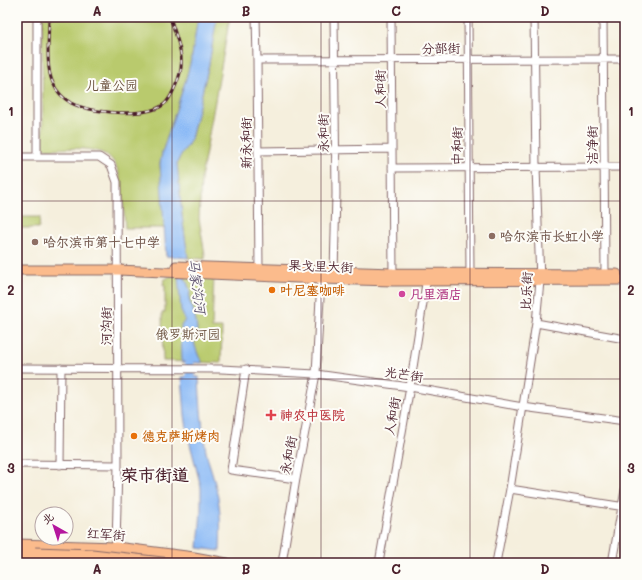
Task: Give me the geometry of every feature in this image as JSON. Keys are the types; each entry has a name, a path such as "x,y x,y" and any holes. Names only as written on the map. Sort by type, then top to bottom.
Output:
{"main road":[{"name":"果戈里大街","path":"17,264 212,271 322,279 427,277 625,280"},
{"name":"果戈里大街","path":"17,270 118,267"},
{"name":"果戈里大街","path":"212,271 259,269 334,272 393,277"},
{"name":"果戈里大街","path":"427,277 470,274 540,278 625,274"},
{"name":"红军街","path":"18,552 116,546 226,563"},
{"name":"红军街","path":"18,552 36,556 111,563"},
{"name":"红军街","path":"36,556 92,554 171,563"},
{"path":"164,554 186,563"}],"street":[{"path":"37,17 37,157"},
{"name":"新永和街","path":"256,17 259,269"},
{"name":"永和街","path":"334,17 334,272"},
{"name":"人和街","path":"391,17 393,277"},
{"name":"中和街","path":"468,17 470,274"},
{"name":"比乐街","path":"496,563 510,489 536,323 540,278 536,167 534,17"},
{"name":"洁净街","path":"603,17 605,274"},
{"name":"分部街","path":"257,60 625,59"},
{"path":"258,151 392,149"},
{"name":"河沟街","path":"17,157 99,157 110,165 117,182 118,465 116,546 111,563"},
{"path":"392,168 625,167"},
{"name":"人和街","path":"379,563 410,387 427,277"},
{"name":"永和街","path":"282,563 316,374 322,279"},
{"path":"536,323 625,339"},
{"name":"光芒街","path":"17,368 246,369 316,374 410,387 523,407 625,421"},
{"path":"60,465 61,368"},
{"path":"246,369 231,470 296,479"},
{"path":"17,464 118,465"},
{"path":"510,489 624,507"},
{"path":"612,563 624,507 625,490"}],"green space":[{"name":"儿童公园","path":"42,17 198,17 192,56 162,153 160,164 165,228 125,228 120,176 112,159 105,154 98,151 84,149 43,148"},
{"path":"217,17 230,17 201,179 199,219 205,259 188,258 177,163 191,139 209,64"},
{"path":"18,217 40,217 39,228 17,228"},
{"name":"俄罗斯河园","path":"170,276 214,277 212,328 222,328 221,363 163,361 162,313 165,312 165,286 163,285 164,280"}],"water":[{"path":"198,17 217,17 209,64 191,139 177,163 188,258 166,256 160,164 162,153 192,56"},
{"path":"178,276 185,277 190,291 189,300 193,309 197,330 194,340 195,346 202,363 182,362 181,326 185,320 181,311"},
{"path":"182,377 199,377 203,433 220,512 220,551 198,548 201,487 188,436"}],"waterway":[{"name":"马家沟河","path":"189,351 191,388"}],"railway":[{"path":"49,17 49,69 54,86 58,92 71,103 91,109 118,113 144,112 155,109 166,103 176,86 180,73 181,59 179,45 170,17"}],"place":[{"name":"哈尔滨市长虹小学","path":"492,236"},
{"name":"哈尔滨市第十七中学","path":"35,242"},
{"name":"叶尼塞咖啡","path":"272,290"},
{"name":"凡里酒店","path":"402,294"},
{"name":"神农中医院","path":"271,415"},
{"name":"德克萨斯烤肉","path":"134,436"}],"district":[{"name":"荣市街道","path":"155,475"}]}
